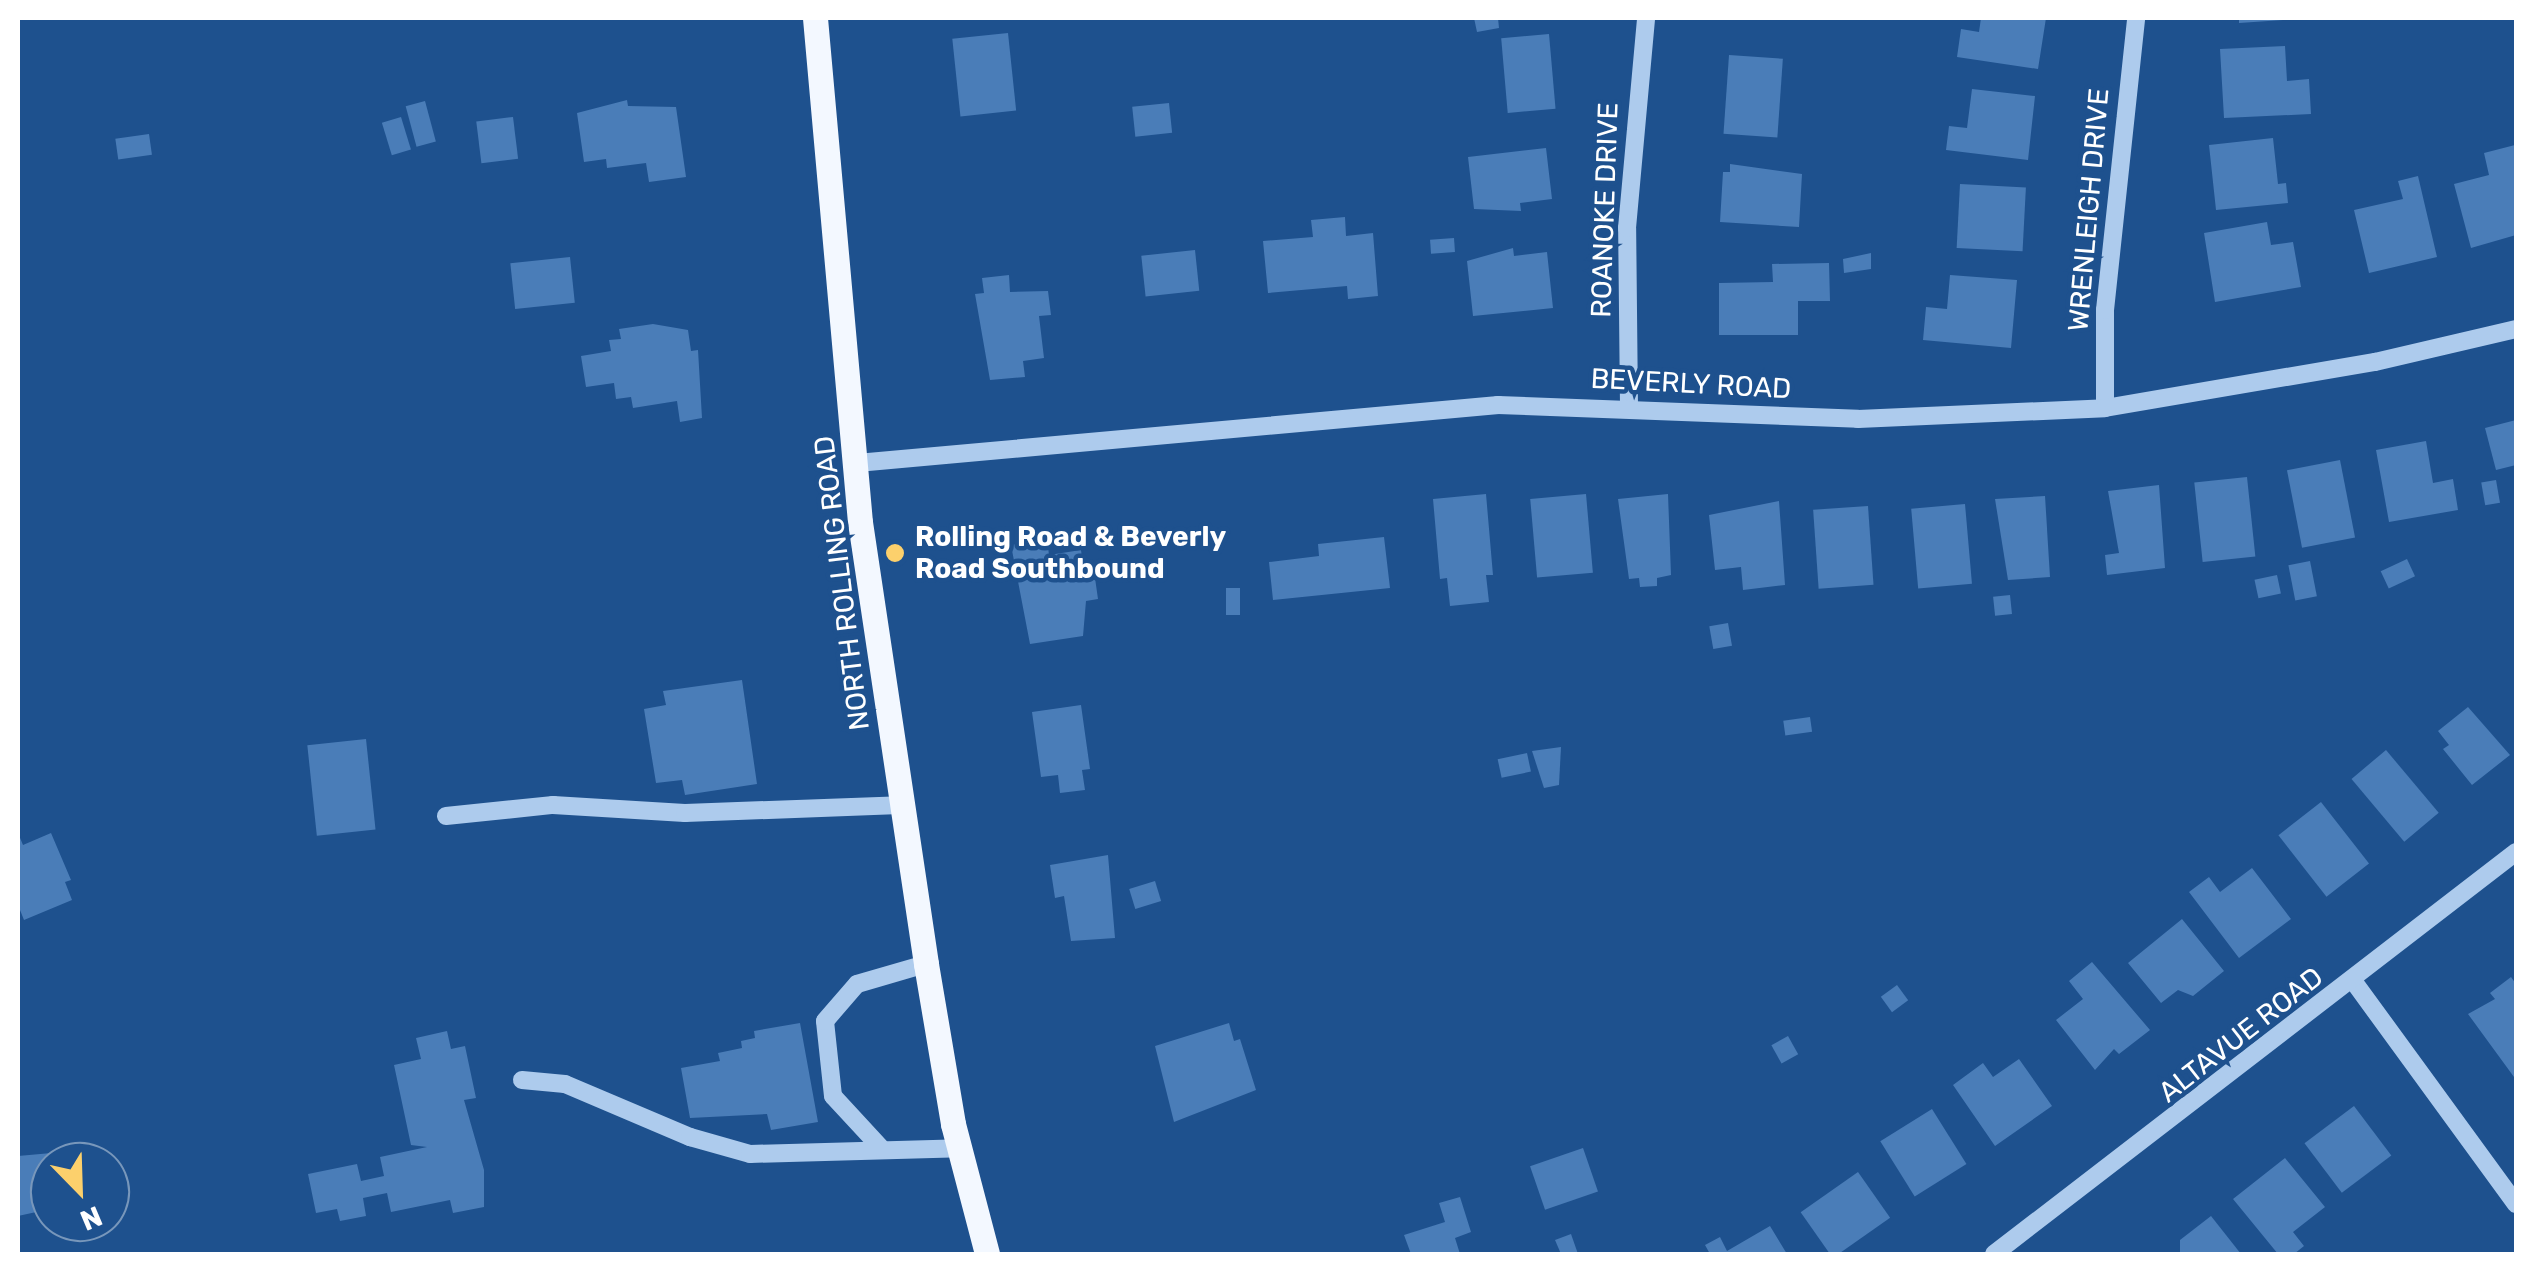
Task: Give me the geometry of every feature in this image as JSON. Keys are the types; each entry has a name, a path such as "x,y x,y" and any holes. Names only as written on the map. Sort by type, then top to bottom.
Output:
{"main road":[{"name":"NORTH ROLLING ROAD","path":"815,18 856,464 900,805 960,1148 987,1254"}],"street":[{"name":"ROANOKE DRIVE","path":"1629,406 1627,228 1646,18"},
{"name":"WRENLEIGH DRIVE","path":"2105,408 2108,271 2136,18"},
{"name":"BEVERLY ROAD","path":"856,464 1498,405 1629,406 1858,419 2105,408 2374,362 2516,329"},
{"path":"446,816 553,805 686,813 900,805"},
{"name":"ALTAVUE ROAD","path":"1994,1254 2354,982 2516,852"},
{"path":"882,1148 833,1096 825,1021 857,984 926,964"},
{"path":"2354,982 2516,1204"},
{"path":"522,1080 565,1084 690,1137 750,1154 960,1148"}],"building":[{"path":"1474,18 1498,18 1499,28 1477,32"},
{"path":"1981,18 2046,18 2038,69 1957,57 1961,29 1979,32"},
{"path":"2239,18 2283,18 2283,20 2239,23"},
{"path":"1008,33 1016,111 960,116 952,39"},
{"path":"1549,34 1556,109 1508,113 1501,38"},
{"path":"2285,46 2287,81 2309,79 2311,114 2224,118 2220,49"},
{"path":"1729,55 1783,59 1777,138 1723,134"},
{"path":"1972,89 2035,96 2028,160 1946,150 1949,126 1967,128"},
{"path":"627,100 628,106 676,107 686,177 649,182 646,163 607,168 606,159 584,162 577,113"},
{"path":"425,101 436,142 417,147 406,106"},
{"path":"1169,103 1172,133 1135,137 1132,107"},
{"path":"401,117 411,150 392,155 382,123"},
{"path":"513,117 518,159 481,163 476,122"},
{"path":"149,134 152,155 118,160 115,139"},
{"path":"2273,138 2278,184 2286,183 2288,203 2216,210 2209,145"},
{"path":"2515,145 2516,235 2471,248 2454,184 2489,175 2484,153"},
{"path":"1546,148 1552,199 1520,203 1521,211 1474,209 1468,157"},
{"path":"1730,164 1802,174 1799,227 1720,222 1723,172 1730,172"},
{"path":"2418,176 2437,257 2369,273 2354,210 2403,199 2398,181"},
{"path":"1960,184 2026,187 2023,251 1957,248"},
{"path":"1345,217 1346,236 1373,233 1378,296 1348,299 1347,286 1268,293 1263,241 1313,237 1311,220"},
{"path":"2267,222 2271,245 2293,242 2301,287 2215,302 2204,233"},
{"path":"1454,238 1455,252 1431,254 1430,240"},
{"path":"1513,248 1514,256 1547,252 1553,308 1473,316 1467,261"},
{"path":"1195,250 1199,291 1146,296 1141,256"},
{"path":"1871,253 1871,269 1844,273 1843,259"},
{"path":"570,257 575,303 515,309 510,263"},
{"path":"1829,263 1830,301 1798,301 1798,335 1719,335 1719,283 1773,282 1772,264"},
{"path":"1009,275 1010,292 1048,291 1051,315 1039,316 1044,358 1023,361 1025,377 990,380 975,294 984,293 982,278"},
{"path":"1950,275 2017,280 2011,348 1923,340 1926,307 1947,309"},
{"path":"653,324 688,330 691,351 698,350 702,418 680,422 677,401 633,408 631,397 616,399 614,383 586,387 581,356 611,351 609,340 621,339 619,329"},
{"path":"2516,420 2516,465 2496,470 2485,428"},
{"path":"2426,441 2433,483 2453,479 2458,510 2389,522 2376,450"},
{"path":"2340,460 2355,538 2302,548 2287,470"},
{"path":"2247,477 2255,557 2203,562 2194,483"},
{"path":"2496,480 2500,503 2485,505 2481,483"},
{"path":"2159,485 2165,568 2107,575 2105,555 2119,553 2108,491"},
{"path":"1486,494 1493,575 1486,575 1489,602 1450,606 1447,578 1440,579 1433,499"},
{"path":"1586,494 1593,573 1537,578 1530,499"},
{"path":"1668,494 1671,575 1657,578 1657,586 1640,587 1639,578 1629,579 1618,499"},
{"path":"2045,496 2050,577 2008,580 1995,499"},
{"path":"1779,501 1785,585 1743,590 1741,567 1715,570 1709,515"},
{"path":"1965,504 1972,584 1918,588 1911,509"},
{"path":"1868,506 1874,585 1819,589 1813,510"},
{"path":"1384,537 1390,588 1273,600 1269,562 1319,556 1318,544"},
{"path":"1047,539 1049,555 1081,550 1084,573 1094,571 1098,599 1086,601 1083,636 1030,644 1011,545"},
{"path":"2407,559 2415,576 2389,588 2381,571"},
{"path":"2310,561 2317,596 2295,601 2288,565"},
{"path":"2277,575 2281,594 2258,598 2255,580"},
{"path":"1226,588 1240,588 1240,615 1226,615"},
{"path":"2010,595 2012,614 1995,616 1993,597"},
{"path":"1728,623 1732,646 1713,649 1709,626"},
{"path":"742,680 757,784 685,795 682,780 656,783 644,709 666,705 663,691"},
{"path":"1081,705 1090,769 1082,770 1085,790 1060,793 1058,775 1041,777 1032,712"},
{"path":"2468,707 2510,755 2472,785 2443,749 2449,745 2438,731"},
{"path":"1810,717 1812,732 1785,736 1783,721"},
{"path":"366,739 376,830 317,836 307,745"},
{"path":"1561,747 1559,785 1544,788 1532,751"},
{"path":"2386,750 2439,813 2404,842 2352,779"},
{"path":"1527,753 1531,772 1502,778 1498,759"},
{"path":"2321,802 2369,863 2326,897 2278,835"},
{"path":"18,833 23,845 51,833 71,880 65,882 72,900 24,920 18,905"},
{"path":"1108,855 1115,938 1071,941 1064,896 1055,898 1050,865"},
{"path":"2252,868 2291,919 2239,958 2189,892 2209,877 2220,892"},
{"path":"1155,881 1161,901 1135,909 1129,889"},
{"path":"2182,919 2224,971 2193,996 2178,990 2161,1003 2128,963"},
{"path":"2092,962 2150,1030 2119,1054 2114,1049 2095,1070 2056,1020 2083,999 2069,981"},
{"path":"2511,977 2516,984 2514,1077 2468,1014 2495,999 2490,993"},
{"path":"1897,985 1908,1000 1892,1012 1881,997"},
{"path":"800,1023 818,1122 771,1130 767,1114 690,1118 681,1068 720,1061 718,1053 742,1048 741,1041 755,1038 754,1031"},
{"path":"1229,1023 1234,1041 1240,1039 1256,1090 1174,1122 1155,1046"},
{"path":"447,1031 451,1049 465,1046 476,1098 464,1100 484,1170 484,1207 453,1213 450,1200 391,1212 387,1193 363,1198 366,1216 340,1221 337,1209 316,1213 308,1174 357,1164 361,1181 384,1176 380,1157 427,1147 411,1145 394,1065 421,1059 416,1038"},
{"path":"1788,1036 1798,1054 1782,1064 1771,1045"},
{"path":"2019,1059 2052,1106 1995,1146 1953,1085 1983,1063 1993,1077"},
{"path":"2354,1106 2391,1156 2342,1193 2304,1143"},
{"path":"1932,1109 1966,1164 1915,1196 1880,1141"},
{"path":"1583,1148 1598,1191 1545,1210 1530,1166"},
{"path":"30,1155 30,1213 18,1216 18,1156"},
{"path":"2285,1158 2325,1207 2293,1232 2304,1246 2294,1254 2278,1254 2233,1199"},
{"path":"1858,1172 1890,1218 1839,1254 1830,1254 1801,1212"},
{"path":"1460,1197 1471,1232 1455,1238 1460,1254 1411,1254 1404,1235 1445,1222 1439,1203"},
{"path":"2211,1216 2241,1254 2180,1254 2180,1240"},
{"path":"1770,1226 1787,1254 1710,1254 1705,1245 1720,1237 1727,1251"},
{"path":"1571,1234 1578,1254 1561,1254 1555,1240"}],"place":[{"name":"Rolling Road & Beverly Road Southbound","path":"895,553"}]}
